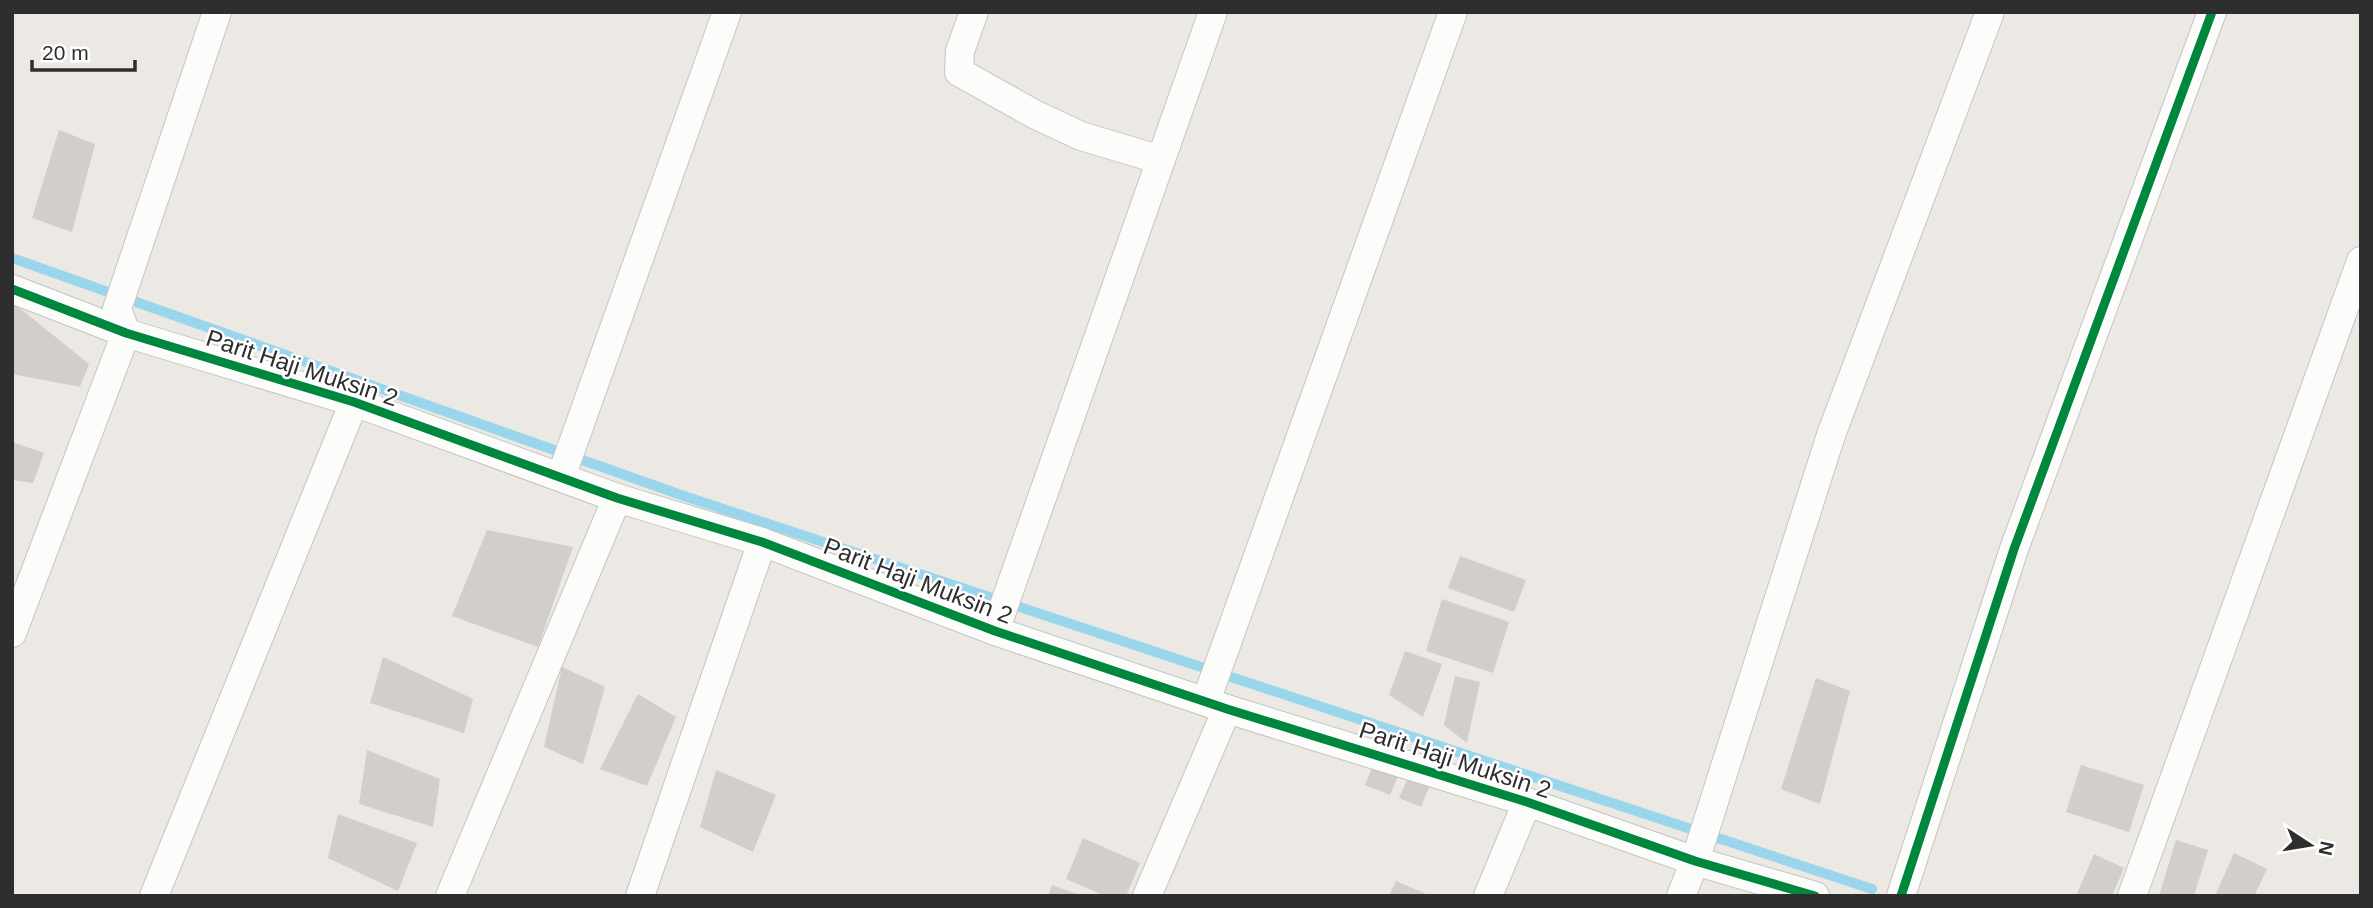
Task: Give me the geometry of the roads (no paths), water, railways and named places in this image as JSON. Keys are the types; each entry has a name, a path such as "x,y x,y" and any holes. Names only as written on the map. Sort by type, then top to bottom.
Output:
{"street":[{"path":"12,633 122,321 133,263 216,12"},
{"path":"561,477 727,12"},
{"path":"974,12 961,51 959,72 1034,114 1081,136 1161,160"},
{"path":"995,631 1213,12"},
{"path":"1147,896 1216,705 1453,12"},
{"path":"1681,896 1695,861 1831,435 1990,12"},
{"path":"1901,896 2014,549 2212,12"},
{"path":"2132,896 2361,261"},
{"name":"Parit Haji Muksin 2","path":"12,289 122,321 617,498 762,542 995,631 1216,705 1527,802 1695,861 1815,896"},
{"path":"154,896 354,402"},
{"path":"450,896 617,498"},
{"path":"640,896 762,542"},
{"path":"1488,896 1527,802"}],"waterway":[{"path":"12,258 684,496 1872,889"}]}
